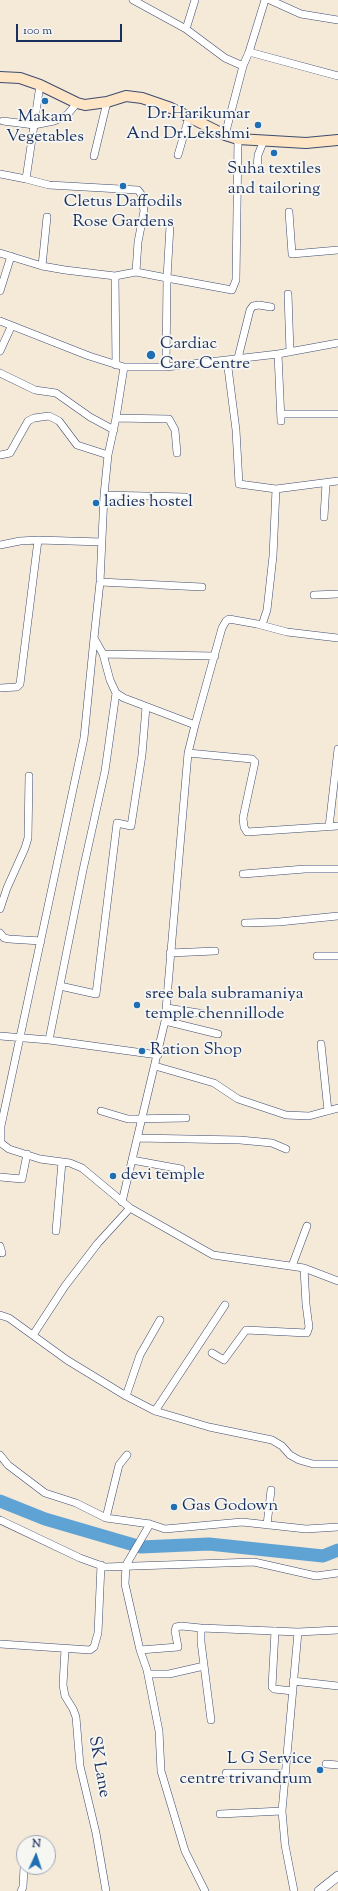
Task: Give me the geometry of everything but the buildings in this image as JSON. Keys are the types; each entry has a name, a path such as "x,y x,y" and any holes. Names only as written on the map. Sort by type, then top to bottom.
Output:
{"main road":[{"path":"0,77 20,78 40,85 77,103 95,104 126,96 136,96 171,108 238,140 306,143 338,140"}],"street":[{"path":"132,0 186,29 225,58 243,66"},
{"path":"186,29 195,0"},
{"path":"225,135 243,66 249,52 265,0"},
{"path":"270,0 301,14 338,20"},
{"path":"249,52 338,76"},
{"path":"26,179 40,85"},
{"path":"94,156 107,102"},
{"path":"3,121 34,125 61,119 67,115 77,103"},
{"path":"178,155 189,117"},
{"path":"0,253 42,266 115,276 136,272 232,290 236,280 238,140"},
{"path":"257,170 258,155 264,140"},
{"path":"0,174 49,185 138,190 141,194 144,210 138,242 136,272"},
{"path":"288,212 292,254 338,250"},
{"path":"42,266 47,217"},
{"path":"166,367 167,278 170,226"},
{"path":"0,291 11,256"},
{"path":"115,276 116,365"},
{"path":"288,294 290,352"},
{"path":"238,358 250,310 253,306 259,305 271,307"},
{"path":"0,321 124,367 166,367 278,354 338,343"},
{"path":"0,351 11,326"},
{"path":"278,354 281,417 338,414"},
{"path":"227,360 236,430 239,484 244,486 276,488 338,481"},
{"path":"124,367 114,430 108,454 104,495 100,582 84,738 1,1126 1,1143 9,1149 82,1168 130,1208 213,1255 304,1268 338,1281"},
{"path":"0,373 35,390 56,393 90,417 114,430"},
{"path":"0,454 10,453 28,421 34,418 49,416 59,421 77,445 108,454"},
{"path":"116,418 170,420 175,430 177,453"},
{"path":"324,517 326,483"},
{"path":"262,625 267,610 273,556 276,488"},
{"path":"104,495 186,497"},
{"path":"0,546 20,541 38,540 102,542"},
{"path":"0,688 16,688 20,684 38,540"},
{"path":"100,582 202,586"},
{"path":"314,595 338,594"},
{"path":"122,1202 165,1021 188,753 226,621 229,618 287,632 338,638"},
{"path":"49,1040 83,870 105,771 116,693 110,680 104,654 94,638"},
{"path":"104,654 215,656"},
{"path":"116,693 146,707 195,725"},
{"path":"60,986 96,994 117,824 131,826 142,755 146,707"},
{"path":"329,827 338,749"},
{"path":"188,753 252,759 255,762 243,818 244,827 247,832 338,826"},
{"path":"0,910 7,888 26,848 28,838 29,776"},
{"path":"243,874 305,869 338,869"},
{"path":"245,923 279,922 338,916"},
{"path":"0,933 4,938 9,940 41,941"},
{"path":"170,954 215,952"},
{"path":"317,956 338,956"},
{"path":"166,1008 205,1014"},
{"path":"165,1021 218,1034"},
{"path":"0,1036 49,1040 158,1055"},
{"path":"321,1044 328,1111"},
{"path":"155,1066 214,1082 238,1099 286,1115 309,1116 338,1108"},
{"path":"101,1111 128,1119 186,1118"},
{"path":"137,1138 240,1140 272,1143 286,1149"},
{"path":"0,1177 22,1179 27,1154"},
{"path":"132,1160 181,1169"},
{"path":"56,1231 62,1162"},
{"path":"33,1335 65,1286 98,1243 130,1208"},
{"path":"292,1266 307,1226"},
{"path":"212,1354 224,1360 246,1330 307,1333 309,1327 304,1268"},
{"path":"155,1410 225,1305"},
{"path":"0,1314 9,1318 67,1360 126,1396 155,1410 209,1427 272,1440 282,1446 290,1455 298,1460 314,1464 338,1464"},
{"path":"126,1396 140,1355 160,1320"},
{"path":"0,1455 8,1465 45,1493 76,1503 106,1518 150,1524 166,1529 242,1522 306,1529 338,1527"},
{"path":"106,1518 119,1465 127,1455"},
{"path":"267,1525 271,1490"},
{"path":"0,1520 80,1558 105,1566 254,1562 316,1576 338,1573"},
{"path":"150,1524 126,1565 125,1584 140,1650 148,1674 159,1731 161,1771 185,1851 205,1891"},
{"path":"0,1644 90,1650 94,1646 98,1633 101,1565"},
{"path":"140,1650 178,1647 176,1627 185,1626 298,1632 338,1630"},
{"path":"201,1628 201,1642 211,1720"},
{"path":"275,1631 272,1687 274,1689 293,1691"},
{"path":"294,1891 285,1845 282,1811 298,1632"},
{"name":"SK Lane","path":"65,1649 62,1685 65,1696 76,1717 80,1766 96,1833 106,1891"},
{"path":"148,1674 169,1674 204,1666"},
{"path":"294,1681 338,1686"},
{"path":"326,1764 338,1765"},
{"path":"226,1773 285,1773"},
{"path":"220,1814 282,1811"},
{"path":"21,1891 23,1887 24,1875"},
{"path":"319,1891 338,1876"}],"waterway":[{"path":"0,1501 45,1519 141,1547 209,1544 323,1556 338,1550"}],"place":[{"name":"Makam Vegetables","path":"45,101"},
{"name":"Dr.Harikumar And Dr.Lekshmi","path":"258,125"},
{"name":"Suha textiles and tailoring","path":"274,153"},
{"name":"Cletus Daffodils Rose Gardens","path":"123,186"},
{"name":"Cardiac Care Centre","path":"151,355"},
{"name":"ladies hostel","path":"96,503"},
{"name":"sree bala subramaniya temple chennillode","path":"137,1005"},
{"name":"Ration Shop","path":"142,1051"},
{"name":"devi temple","path":"113,1176"},
{"name":"Gas Godown","path":"174,1507"},
{"name":"L G Service centre trivandrum","path":"320,1770"}]}
